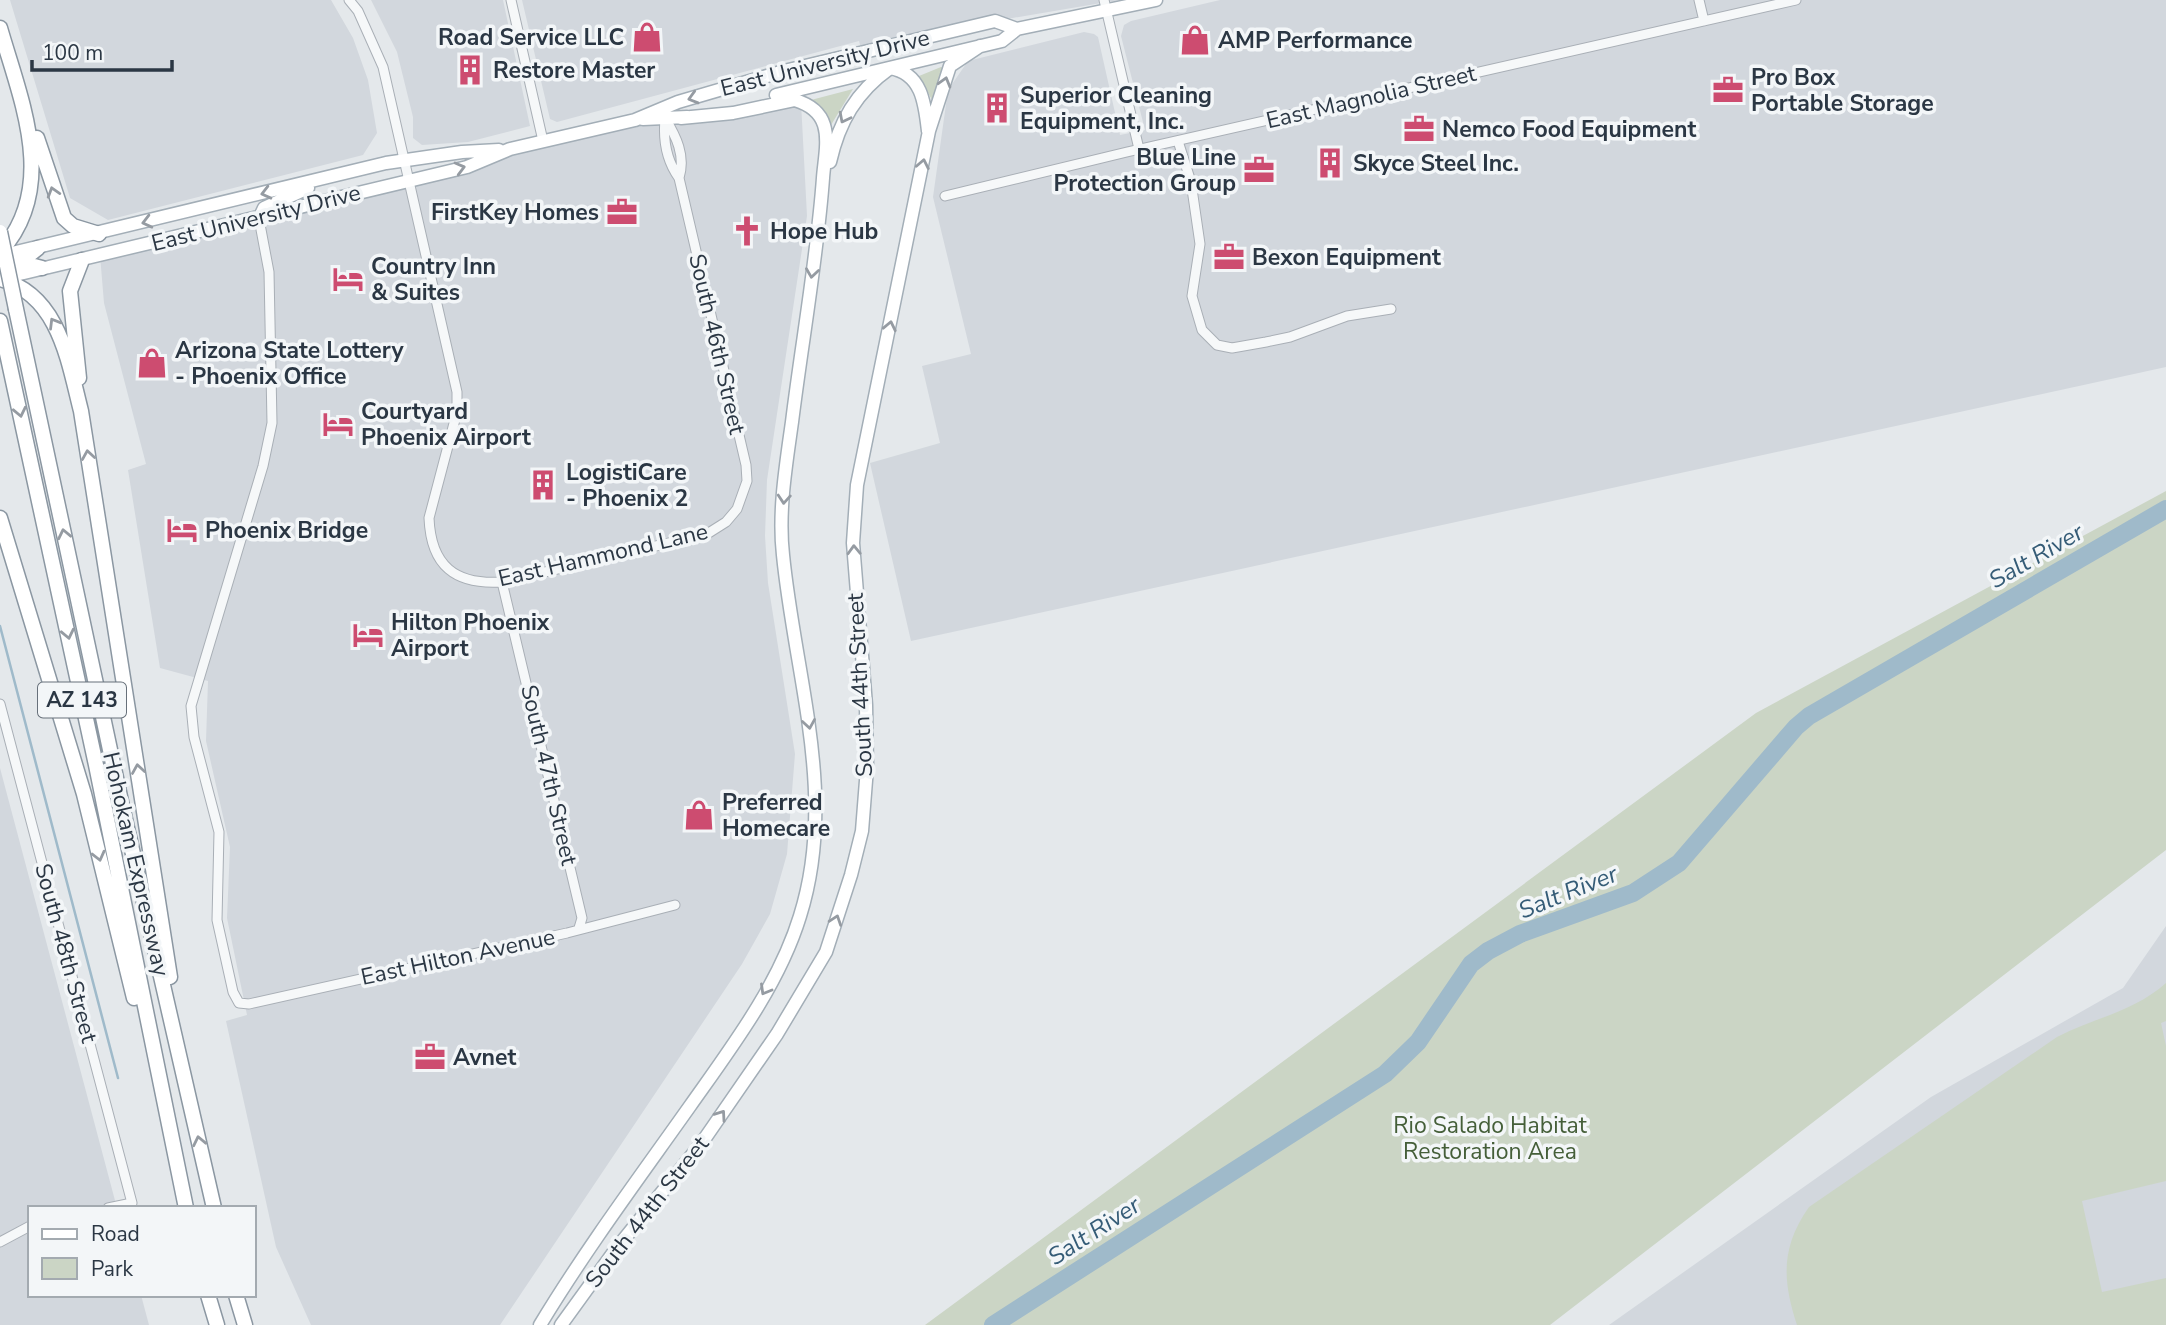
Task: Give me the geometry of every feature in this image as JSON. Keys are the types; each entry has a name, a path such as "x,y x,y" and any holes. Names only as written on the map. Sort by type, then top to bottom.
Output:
{"highway":[{"path":"0,28 31,149 33,179 23,217 0,255 42,268"},
{"path":"19,97 62,215 72,226 100,234"},
{"name":"Hohokam Expressway","path":"0,232 122,806 214,1206"},
{"path":"37,248 0,278 26,290 51,317 63,343 81,411"},
{"path":"82,260 72,279 70,298 81,411 181,1055"},
{"name":"Hohokam Expressway","path":"0,321 96,765 186,1206"},
{"path":"0,518 81,785 135,1000 159,1080"},
{"path":"209,1297 217,1325"},
{"path":"237,1297 245,1325"}],"main road":[{"name":"East University Drive","path":"664,114 681,118 1002,41 1017,29 1105,6 1156,0"},
{"name":"East University Drive","path":"0,255 100,234 404,160 509,149 664,114 784,71 995,21 1017,29"},
{"name":"South 44th Street","path":"561,1325 616,1249 701,1144 777,1034 825,952 852,875 862,831 867,768 866,705 853,543 857,485 929,131 950,66 980,46"},
{"path":"884,47 890,68"},
{"path":"890,68 900,70 913,79 924,103 929,131"},
{"path":"821,205 832,151 848,110 865,89 890,68"},
{"path":"681,118 733,113 789,100 803,103 818,114 824,127 821,205"},
{"name":"East University Drive","path":"0,278 259,219 467,167 509,149"},
{"path":"259,219 264,208 337,175"},
{"name":"South 44th Street","path":"540,1325 573,1270 727,1054 786,954 810,881 818,817 815,764 792,623 782,530 786,466 821,205"}],"street":[{"path":"349,0 358,12 383,67 408,180"},
{"path":"511,0 543,141"},
{"path":"1699,0 1704,21"},
{"name":"East Magnolia Street","path":"945,196 1139,149 1796,0"},
{"path":"1105,6 1139,149"},
{"name":"South 46th Street","path":"664,114 676,134 683,165 679,178 746,465 747,481 737,509"},
{"path":"1178,141 1191,182 1200,244 1192,296 1202,330 1217,345 1232,348 1290,337 1347,316 1391,309"},
{"name":"East Hammond Lane","path":"408,180 457,393 457,412 431,503 430,535 436,555 446,568 461,578 481,583 502,582 708,534 726,522 737,509"},
{"name":"East Hilton Avenue","path":"259,219 268,272 272,423 263,466 196,680 191,706 194,737 219,832 217,920 233,992 239,1003 249,1004 675,905"},
{"name":"South 47th Street","path":"502,582 582,918 579,928"},
{"name":"South 48th Street","path":"0,704 132,1203 118,1206"},
{"path":"0,1242 28,1227"}],"shaded area":[{"path":"10,0 331,0 353,38 368,80 377,133 363,155 108,220 70,198"},
{"path":"371,0 503,0 530,126 468,142 422,145 413,138 413,117 397,52"},
{"path":"522,0 1119,0 995,21 862,52 859,41 557,122 550,119"},
{"path":"1220,0 2166,0 2166,367 911,641 870,463 940,443 922,366 971,354 933,197 948,90 968,61 1084,32 1094,34 1098,37 1120,135 1145,130 1121,36 1124,25 1131,21"},
{"path":"801,102 807,216 767,480 765,536 768,583 795,754 787,854 770,914 742,964 500,1325 311,1325 276,1247 226,1021 247,1015 227,918 230,847 206,741 208,681 160,668 128,470 146,464 104,303 100,255 635,120"},
{"path":"0,768 116,1206 28,1206 28,1297 142,1297 149,1325 0,1325"},
{"path":"2166,926 2166,1325 1609,1325 1931,1097 2123,988"}],"green space":[{"path":"944,68 935,99 932,100 919,76"},
{"path":"853,89 831,125 826,114 811,100"},
{"name":"Rio Salado Habitat Restoration Area","path":"2166,491 2166,850 1550,1325 925,1325 1756,713"},
{"path":"2166,983 2166,1021 2161,1023 2166,1046 2166,1181 2082,1201 2102,1292 2166,1278 2166,1325 1797,1325 1789,1293 1787,1264 1793,1236 1809,1207 2057,1037 2141,1001"}],"waterway":[{"name":"Salt River","path":"993,1325 1385,1074 1418,1042 1471,964 1488,951 1520,934 1633,893 1679,863 1796,727 1809,716 2166,509"},
{"path":"0,626 118,1078"}],"place":[{"name":"Road Service LLC","path":"647,37"},
{"name":"AMP Performance","path":"1195,40"},
{"name":"Restore Master","path":"470,70"},
{"name":"Pro Box Portable Storage","path":"1728,90"},
{"name":"Superior Cleaning Equipment, Inc.","path":"997,108"},
{"name":"Nemco Food Equipment","path":"1419,129"},
{"name":"Skyce Steel Inc.","path":"1330,163"},
{"name":"Blue Line Protection Group","path":"1259,170"},
{"name":"FirstKey Homes","path":"622,212"},
{"name":"Hope Hub","path":"747,231"},
{"name":"Bexon Equipment","path":"1229,257"},
{"name":"Country Inn & Suites","path":"348,279"},
{"name":"Arizona State Lottery - Phoenix Office","path":"152,363"},
{"name":"Courtyard Phoenix Airport","path":"338,424"},
{"name":"LogistiCare - Phoenix 2","path":"543,485"},
{"name":"Phoenix Bridge","path":"182,530"},
{"name":"Hilton Phoenix Airport","path":"368,635"},
{"name":"Preferred Homecare","path":"699,815"},
{"name":"Avnet","path":"430,1057"}]}
